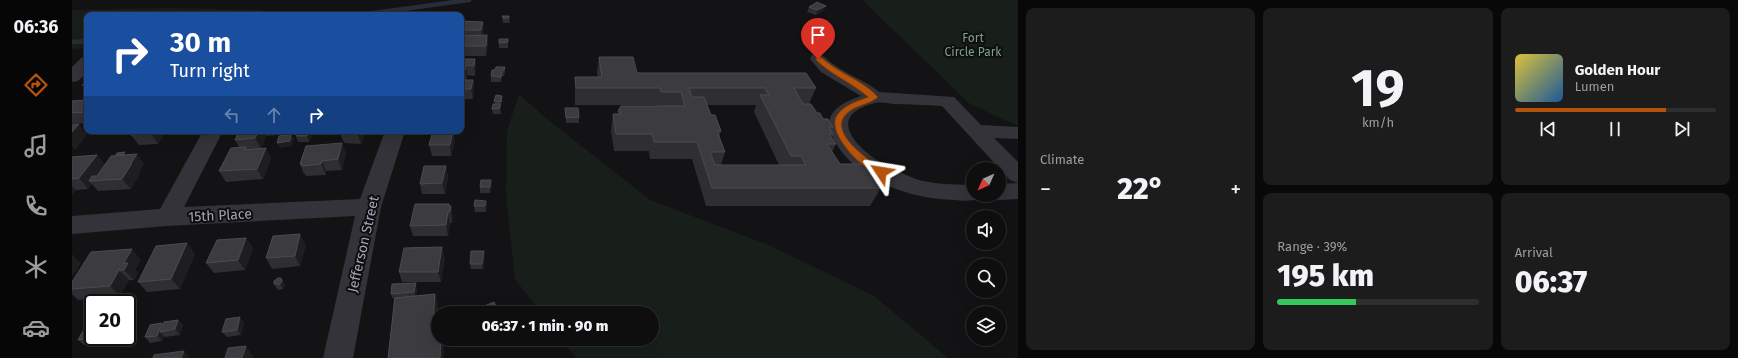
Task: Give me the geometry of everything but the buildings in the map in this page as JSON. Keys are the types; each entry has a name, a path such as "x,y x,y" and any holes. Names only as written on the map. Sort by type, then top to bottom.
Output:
{"street":[{"path":"72,55 84,54"},
{"path":"818,59 828,68 863,88 874,97"},
{"path":"72,77 84,65"},
{"path":"966,193 942,192 921,188 881,172 863,160 847,145 839,129 838,123 840,117 846,110 856,104 874,97 947,101 1018,175"},
{"path":"975,131 1018,133"},
{"path":"167,217 211,134"},
{"name":"Jefferson Street","path":"338,358 369,207 394,134"},
{"path":"1006,192 1018,191"},
{"name":"15th Place","path":"72,225 167,217 369,207"}],"green space":[{"name":"Fort Circle Park","path":"862,0 1018,0 1018,126 970,104"},
{"path":"170,8 261,10 262,12 84,12 84,48 72,49 72,10"},
{"path":"519,94 546,118 650,200 771,246 874,296 948,358 576,358 567,346 659,346 659,306 536,306 515,279 506,195 507,131"}],"waterway":[{"path":"381,12 469,0"},
{"path":"72,42 84,41"}],"route":[{"path":"818,59 828,68 863,88 874,97 856,104 846,110 840,117 838,123 842,137 847,145 863,160 881,172"}]}
